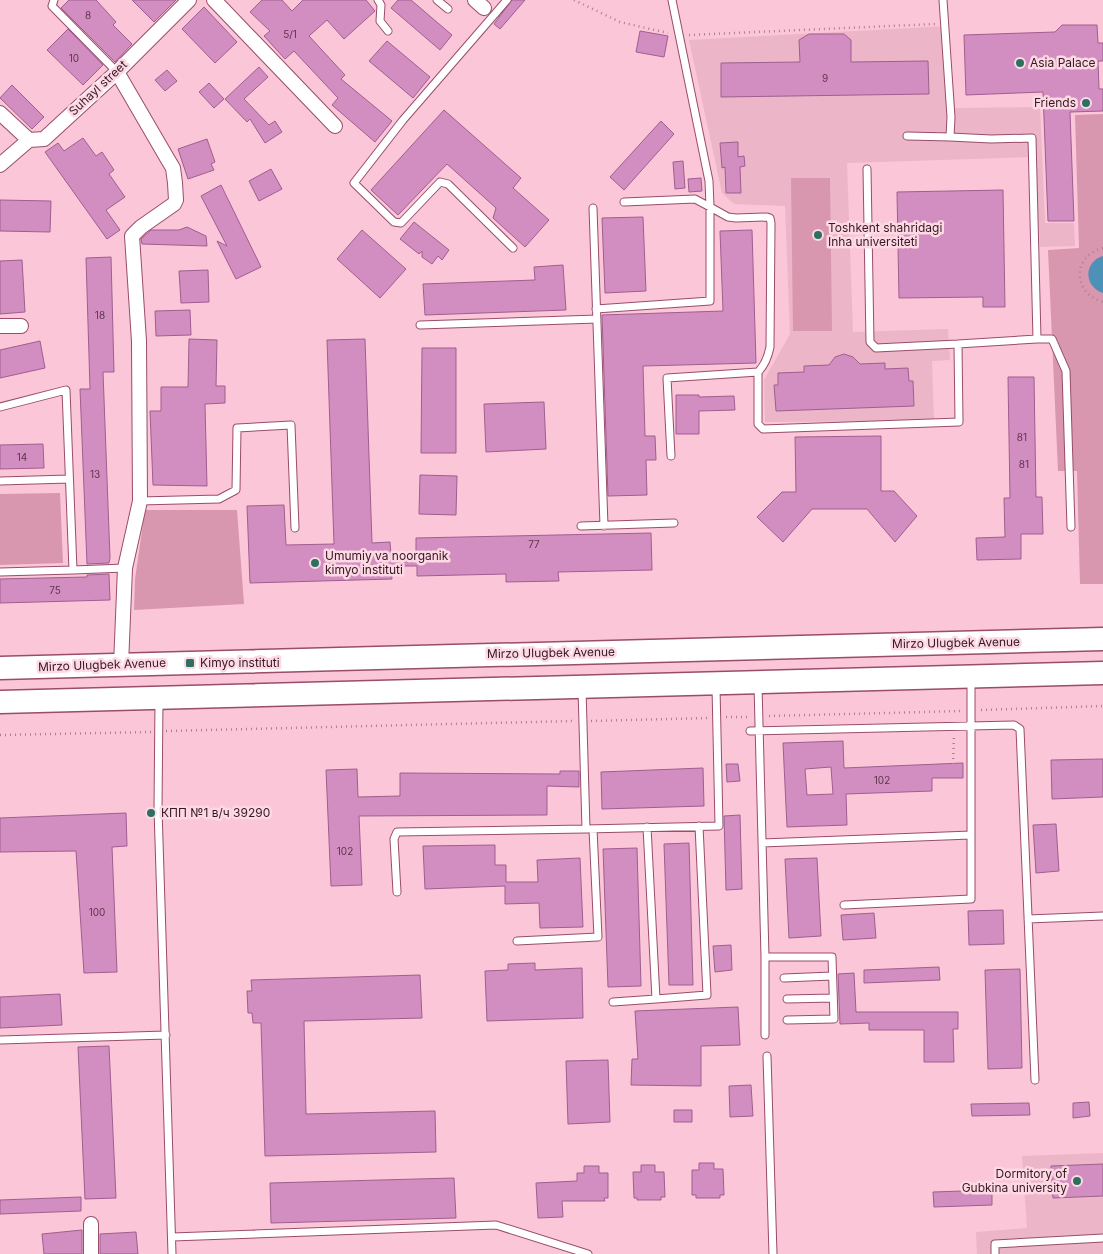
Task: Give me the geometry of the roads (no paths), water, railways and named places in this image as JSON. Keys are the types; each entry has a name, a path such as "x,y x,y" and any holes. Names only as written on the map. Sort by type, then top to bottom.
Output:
{"main road":[{"name":"Mirzo Ulugbek Avenue","path":"0,668 1103,639"},
{"path":"158,664 159,697"},
{"path":"0,702 1103,673"}],"street":[{"name":"Suhayl street","path":"0,165 28,140 44,139 189,0"},
{"path":"214,0 335,126"},
{"path":"116,72 172,168 176,200 174,204 141,227 132,236 138,341 140,500 126,568 121,665"},
{"path":"0,113 28,140"},
{"path":"0,326 21,326"},
{"path":"91,1224 91,1254"}],"lane":[{"path":"54,0 52,6 116,72"},
{"path":"378,0 381,5 380,21 388,31"},
{"path":"437,0 448,10"},
{"path":"507,0 403,120 354,183 394,222 401,223 440,182 448,184 513,248"},
{"path":"596,309 710,302 709,181 672,0"},
{"path":"943,0 951,117 950,137"},
{"path":"907,136 991,139 1032,138 1037,339"},
{"path":"867,169 870,342 876,348 1052,339 1066,372 1071,527"},
{"path":"624,202 695,199 728,217 770,218 770,347 764,366 758,372 667,378 671,456"},
{"path":"592,208 604,526"},
{"path":"420,325 597,319"},
{"path":"758,372 758,424 763,429 959,422 958,344"},
{"path":"0,407 66,390 73,570"},
{"path":"140,500 219,499 236,490 237,428 292,425 295,528"},
{"path":"0,481 69,479"},
{"path":"581,526 674,523"},
{"path":"0,572 126,568"},
{"path":"844,905 971,899 971,677"},
{"path":"758,682 766,1035"},
{"path":"397,892 394,839 397,832 719,826 716,683"},
{"path":"517,941 598,937 589,829 581,687"},
{"path":"159,697 158,809 172,1254"},
{"path":"750,731 1014,725 1020,729 1035,1080"},
{"path":"613,1002 707,995 699,826"},
{"path":"647,828 656,999"},
{"path":"762,843 971,835"},
{"path":"1028,920 1103,916"},
{"path":"765,957 832,957 834,1018 787,1020"},
{"path":"784,978 832,976"},
{"path":"787,999 833,998"},
{"path":"0,1040 166,1036"},
{"path":"767,1056 774,1254"},
{"path":"172,1237 496,1225 588,1254"},
{"path":"995,1254 995,1244 1103,1238"}],"water":[{"path":"1103,256 1103,293 1092,286 1088,274 1092,263"}],"place":[{"name":"Asia Palace","path":"1020,63"},
{"name":"Friends","path":"1086,103"},
{"name":"Toshkent shahridagi Inha universiteti","path":"818,235"},
{"name":"Umumiy va noorganik kimyo instituti","path":"315,563"},
{"name":"Kimyo instituti","path":"190,663"},
{"name":"КПП №1 в/ч 39290","path":"151,813"},
{"name":"Dormitory of Gubkina university","path":"1077,1181"}]}
